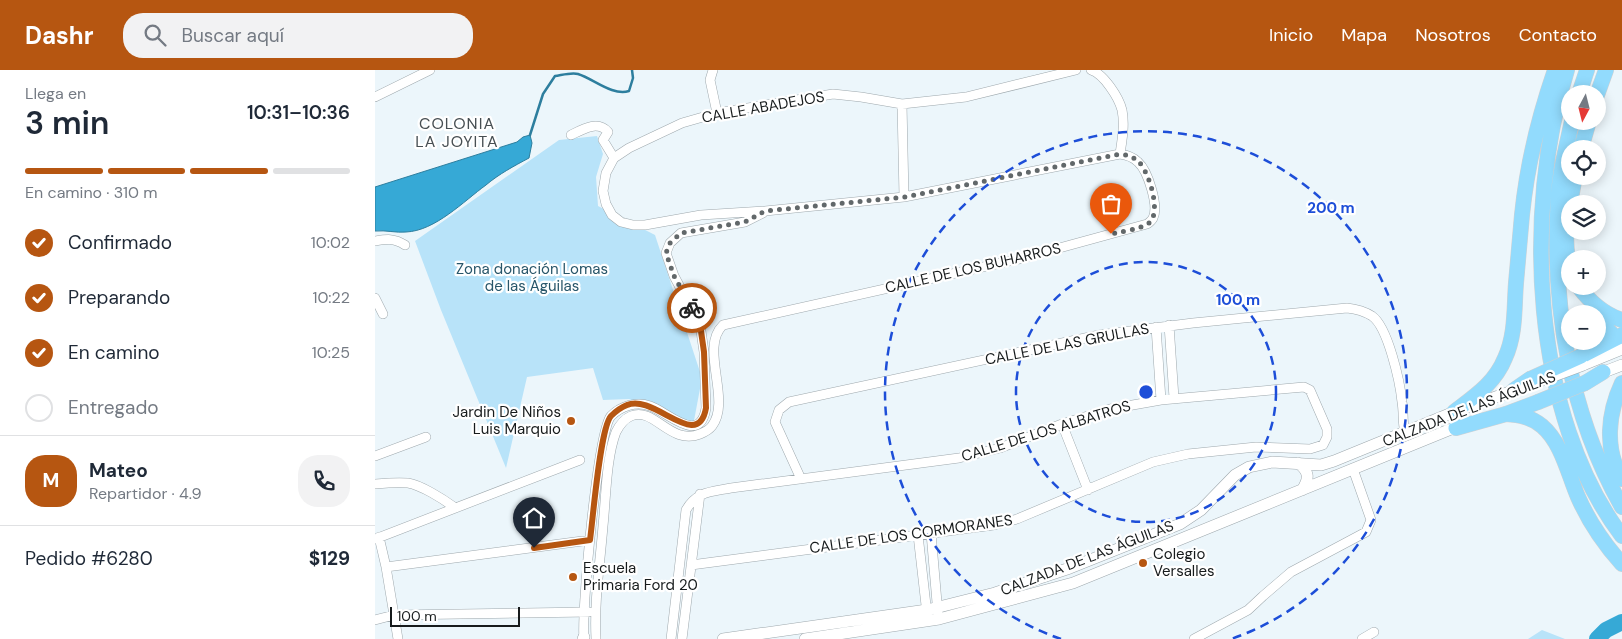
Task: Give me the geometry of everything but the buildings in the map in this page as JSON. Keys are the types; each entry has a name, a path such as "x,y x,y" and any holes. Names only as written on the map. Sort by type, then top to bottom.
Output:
{"highway":[{"path":"1455,420 1491,382 1510,344 1515,312 1525,190 1541,114 1555,70"},
{"path":"1567,70 1553,122 1542,198 1544,312 1550,352 1568,430 1594,493 1622,536"},
{"path":"1582,85 1587,70"},
{"path":"1601,85 1606,70"},
{"path":"1567,195 1571,130"},
{"path":"1561,238 1557,262 1564,344 1575,396 1589,438 1617,479"},
{"path":"1586,295 1602,310 1622,320"},
{"path":"1523,385 1582,360 1620,341 1606,328"},
{"path":"1506,414 1585,382 1603,372"},
{"path":"1622,383 1613,406 1609,426 1611,450 1622,507"},
{"path":"1536,401 1545,417 1577,496 1595,529 1622,564"},
{"path":"1455,420 1506,414 1521,415 1536,421 1547,431 1558,448"}],"main road":[{"path":"1603,372 1622,365"},
{"name":"CALZADA DE LAS ÁGUILAS","path":"805,639 932,614 1073,583 1398,452 1523,385"},
{"name":"CALZADA DE LAS ÁGUILAS","path":"723,639 932,614 1069,568 1180,524 1201,510 1235,475 1249,467 1272,462 1321,465 1405,432 1536,401"},
{"path":"1392,437 1398,452"},
{"path":"1298,463 1305,468 1308,474 1308,480 1302,490"},
{"path":"1201,510 1203,522 1208,526 1214,527"}],"street":[{"path":"375,97 430,70"},
{"path":"713,70 711,80 717,112"},
{"name":"CALLE ABADEJOS","path":"613,158 629,148 682,123 717,112 833,94 902,104 966,96 1076,70"},
{"path":"571,134 594,126 604,127 609,132 603,140 613,158 606,173 603,191 606,204 612,216 621,222 633,225 645,225 701,215 765,211 905,197 1120,154 1123,133 1121,109 1108,84 1097,72 1091,70"},
{"path":"902,104 905,197"},
{"name":"CALLE DE LOS BUHARROS","path":"595,613 611,453 616,432 623,421 632,415 642,414 679,436 691,437 708,430 713,425 719,410 715,335 723,324 1019,259 1147,224 1153,219 1154,212 1153,195 1147,175 1139,162 1129,156 1120,154"},
{"path":"584,638 584,611 590,540 603,438 610,417 628,405 637,403 650,406 684,424 694,426 705,417 704,352 700,324 674,276 666,253 670,243 681,233 745,222 765,211"},
{"path":"375,241 387,238 397,240 405,245"},
{"path":"375,298 383,314"},
{"name":"CALLE DE LAS GRULLAS","path":"801,480 775,422 779,410 789,402 1099,335 1169,325 1347,308 1361,310 1373,317 1383,328 1389,345 1402,401 1402,420 1405,432"},
{"path":"1169,325 1174,398"},
{"path":"1156,327 1161,400"},
{"name":"CALLE DE LOS ALBATROS","path":"700,494 731,488 959,458 1000,448 1062,424 1109,410 1161,400 1304,387"},
{"name":"CALLE DE LOS CORMORANES","path":"691,565 994,525 1017,519 1153,462 1188,454 1256,447 1310,449 1323,445 1327,437 1327,430 1310,390 1304,387"},
{"path":"1062,424 1088,490"},
{"path":"375,456 426,437"},
{"path":"398,639 386,567 377,538 580,460"},
{"path":"1194,639 1248,610 1291,572 1367,532 1371,520 1353,469"},
{"path":"375,484 408,483 415,485 445,500 454,507"},
{"path":"682,639 700,494"},
{"path":"671,639 686,510 691,501 700,494"},
{"path":"931,533 932,614"},
{"path":"918,535 932,614"},
{"path":"386,567 590,540"},
{"path":"375,620 394,615 584,611 595,613 596,639"},
{"path":"1363,639 1374,632"}],"green space":[{"name":"Zona donación Lomas de las Águilas","path":"597,136 603,154 596,177 598,206 655,235 702,378 693,426 629,399 603,400 593,368 527,377 506,468 441,310 415,241 559,140"},
{"path":"1542,630 1565,639 1528,639"}],"water":[{"path":"530,135 532,143 529,158 496,177 459,207 438,221 417,230 402,232 375,231 375,187 517,142 523,137"}],"waterway":[{"path":"530,135 543,94 555,76 576,73 610,89 623,92 629,91 633,78 632,70"},
{"path":"1597,639 1606,630 1622,622"}],"way so far":[{"path":"692,308 674,276 666,253 670,243 681,233 745,222 765,211 905,197 1120,154 1129,156 1139,162 1147,175 1153,195 1154,212 1153,219 1147,224 1111,234"}],"place":[{"name":"Jardin De Niños Luis Marquio","path":"571,421"},
{"name":"Colegio Versalles","path":"1143,563"},
{"name":"Escuela Primaria Ford 20","path":"573,577"}],"district":[{"name":"COLONIA LA JOYITA","path":"457,132"}],"route":[{"path":"534,548 590,540 603,438 610,417 628,405 637,403 650,406 684,424 694,426 705,417 704,352 700,324 692,308"}]}
